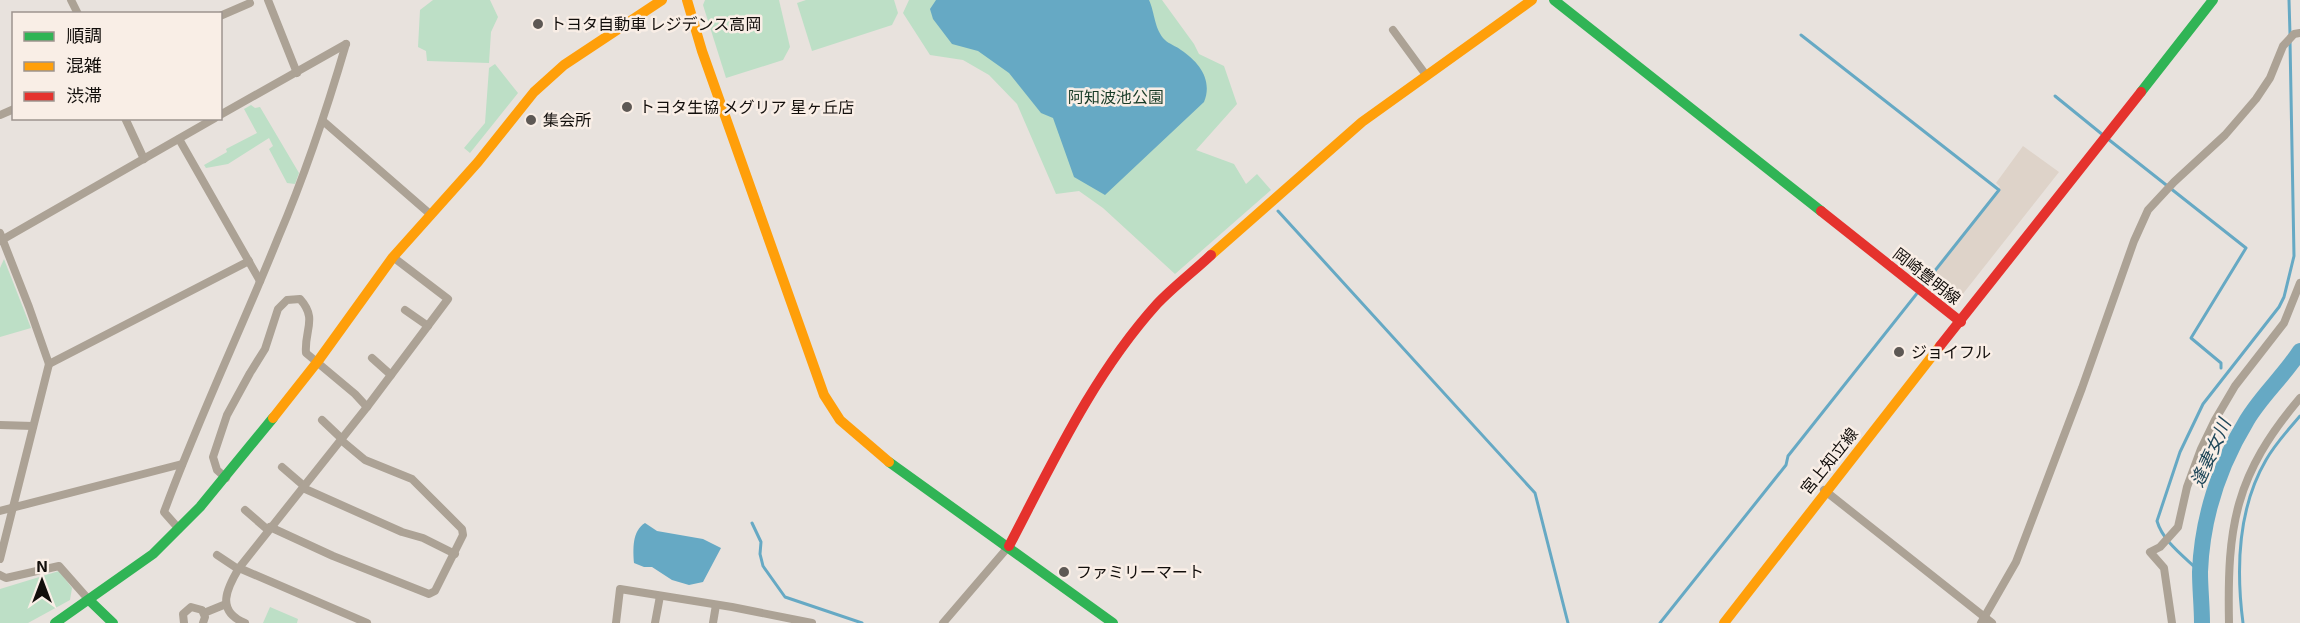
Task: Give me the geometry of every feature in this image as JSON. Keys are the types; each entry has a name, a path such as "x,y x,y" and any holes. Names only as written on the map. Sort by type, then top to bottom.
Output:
{"street":[{"path":"268,0 297,73"},
{"path":"55,623 153,554 226,478 318,361 393,257 478,162 534,92 564,65 662,0"},
{"path":"687,0 702,51 824,395 840,420 877,453 1113,623"},
{"path":"943,623 1009,546 1113,357 1139,324 1168,294 1362,122 1532,0"},
{"name":"岡崎豊明線","path":"1554,0 1961,321 2213,0"},
{"path":"222,15 250,3"},
{"path":"1394,30 1426,75"},
{"path":"1824,490 1986,621 2016,562 2082,388 2134,241 2148,210 2224,135 2256,99 2270,78 2285,43 2297,34"},
{"path":"179,529 164,512 260,281 323,121 346,44 222,114"},
{"path":"126,120 144,159"},
{"path":"0,559 49,364 1,238 212,120"},
{"path":"323,121 430,214"},
{"path":"179,139 260,281"},
{"path":"245,623 232,614 226,604 226,591 238,568 367,407 448,299 393,257"},
{"path":"49,364 249,261"},
{"path":"2172,623 2164,568 2150,552 2160,547 2174,533 2201,448 2215,420 2235,386 2284,323 2300,283"},
{"path":"226,478 217,470 213,457 227,415 265,349 278,309 287,300 300,299 309,309 310,321 305,341 306,353 318,361 367,407"},
{"path":"405,310 428,326"},
{"name":"宮上知立線","path":"1724,623 1824,490 1961,321"},
{"path":"372,358 391,375"},
{"path":"2229,623 2229,555 2240,499 2248,476 2270,435 2300,398"},
{"path":"245,510 269,528 345,561 429,594 435,591 464,532 412,479 365,460 322,420"},
{"path":"0,425 33,426"},
{"path":"0,511 182,464"},
{"path":"282,467 303,487 455,554"},
{"path":"217,555 238,568 368,623"},
{"path":"0,575 6,578 59,566 113,623"},
{"path":"616,623 620,589 732,607 812,623"},
{"path":"656,623 660,596"},
{"path":"204,613 226,604"},
{"path":"712,623 716,605"},
{"path":"184,623 183,614 188,608 195,607 204,613"},
{"path":"203,623 204,613"}],"shaded area":[{"path":"2023,146 2059,172 1962,295 1950,298 1926,279 2000,187 1996,183"}],"green space":[{"path":"433,0 490,0 498,17 491,32 489,63 427,61 426,51 418,47 420,10"},
{"path":"705,0 779,0 790,47 783,60 726,78 703,5"},
{"path":"806,0 894,0 898,13 892,25 812,51 797,3"},
{"name":"阿知波池公園","path":"909,0 1162,0 1199,54 1224,66 1237,104 1196,150 1234,164 1246,184 1257,174 1271,190 1175,274 1103,208 1079,191 1056,194 1017,104 989,75 963,60 930,55 903,13"},
{"path":"495,64 518,93 470,153 464,148 485,123 489,68"},
{"path":"251,105 255,108 260,107 299,173 295,184 287,183 269,149 273,146 269,138 228,164 206,168 204,165 227,152 226,149 257,133 244,109"},
{"path":"4,259 31,328 0,337 0,268"},
{"path":"59,571 72,588 70,600 28,623 0,623 0,589"},
{"path":"270,607 298,619 297,623 263,623"}],"water":[{"path":"936,0 1149,0 1161,36 1188,55 1203,72 1207,86 1204,102 1105,195 1074,177 1053,118 1041,113 1009,73 978,51 952,44 933,19 930,9"},
{"path":"645,523 657,531 703,539 721,548 703,582 689,585 672,580 652,567 634,563 636,535"}],"waterway":[{"path":"2289,0 2290,34"},
{"path":"1660,623 1786,465 1788,456 1999,190 1801,35"},
{"path":"2200,572 2169,542 2157,521 2180,452 2203,404 2279,307 2284,297 2294,256 2290,41"},
{"path":"2055,96 2103,135"},
{"path":"2108,139 2246,248 2191,338 2221,363 2221,368"},
{"path":"1278,211 1535,493 1568,623"},
{"name":"逢妻女川","path":"2202,623 2201,552 2208,513 2220,474 2247,420 2300,351"},
{"path":"2243,623 2240,582 2241,539 2250,498 2270,454 2300,416"},
{"path":"752,523 761,542 760,554 763,566 785,597 862,623"}],"traffic: fast":[{"path":"1554,0 1821,211"},
{"path":"2141,92 2213,0"},
{"path":"55,623 153,554 200,507 273,418"},
{"path":"889,462 1113,623"},
{"path":"89,600 113,623"}],"traffic: slow":[{"path":"273,418 318,361 393,257 478,162 534,92 564,65 662,0"},
{"path":"687,0 702,51 824,395 840,420 889,462"},
{"path":"1211,255 1362,122 1532,0"},
{"path":"1724,623 1940,346"}],"traffic: jam":[{"path":"1940,346 2141,92"},
{"path":"1821,211 1961,322"},
{"path":"1009,546 1075,420 1113,360 1157,304 1211,255"}],"place":[{"name":"トヨタ自動車 レジデンス高岡","path":"538,24"},
{"name":"トヨタ生協 メグリア 星ヶ丘店","path":"627,107"},
{"name":"集会所","path":"531,120"},
{"name":"ジョイフル","path":"1899,352"},
{"name":"ファミリーマート","path":"1064,572"}]}
